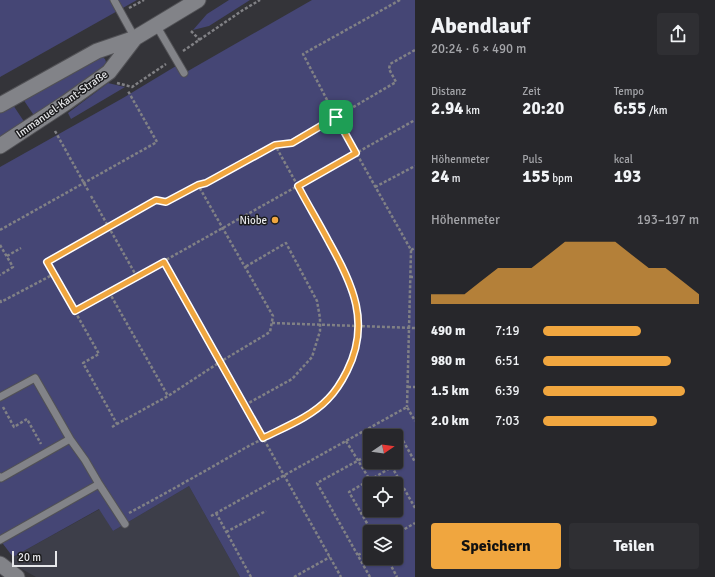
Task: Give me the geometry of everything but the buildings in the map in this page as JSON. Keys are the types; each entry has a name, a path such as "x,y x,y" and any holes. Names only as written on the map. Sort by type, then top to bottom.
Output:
{"street":[{"name":"Immanuel-Kant-Straße","path":"0,105 97,51 135,38 198,0"},
{"name":"Immanuel-Kant-Straße","path":"0,146 62,106 109,72 135,38"},
{"path":"0,564 15,576"}],"lane":[{"path":"114,0 135,38"},
{"path":"156,25 184,73"},
{"path":"0,397 35,378 70,439 86,460 99,484 123,521"},
{"path":"0,477 1,478 70,439"},
{"path":"0,540 99,484"}],"path":[{"path":"120,13 144,0"},
{"path":"132,87 243,10 260,0"},
{"path":"400,0 303,54 336,117 411,250 407,407 415,421"},
{"path":"191,31 200,40"},
{"path":"117,424 83,363 99,354 47,262 156,200 166,202 198,185 206,183 275,145 292,143 396,82 389,69 390,64 415,50"},
{"path":"0,230 157,142 128,91"},
{"path":"75,311 415,120"},
{"path":"55,131 89,192"},
{"path":"123,521 263,438 298,421 328,400 341,383 350,364 356,346 358,325 357,305 352,287 347,275 275,145"},
{"path":"376,186 415,166"},
{"path":"112,427 168,396 220,362 266,336 270,332 273,316 198,185"},
{"path":"91,196 137,277"},
{"path":"245,267 286,243 317,301 320,324 320,331 312,357 292,379 245,405"},
{"path":"0,245 13,268 0,275"},
{"path":"7,256 22,248"},
{"path":"411,250 415,248"},
{"path":"164,262 341,577"},
{"path":"0,300 1,302 54,274"},
{"path":"410,277 415,277"},
{"path":"109,292 168,396"},
{"path":"272,323 415,328"},
{"path":"408,387 415,387"},
{"path":"0,401 14,427 27,419 46,453"},
{"path":"211,516 407,407"},
{"path":"346,440 368,477"},
{"path":"403,441 415,462"},
{"path":"363,458 317,483 370,577"},
{"path":"375,477 392,467 398,477"},
{"path":"363,484 349,492 363,516"},
{"path":"403,487 415,508"},
{"path":"226,532 266,511"},
{"path":"216,513 251,577"},
{"path":"403,530 415,523"},
{"path":"358,555 363,552"},
{"path":"294,577 330,557"},
{"path":"390,565 397,577"}],"shaded area":[{"path":"0,0 137,0 0,77"},
{"path":"229,0 250,0 209,26 193,30 207,14"},
{"path":"312,0 415,0 415,577 240,577 189,486 113,531 99,509 13,557 0,540 0,167 123,98 176,66 181,75"},
{"path":"101,56 106,62 104,67 35,117 23,99"},
{"path":"108,83 125,87 71,119 68,113"},
{"path":"13,105 25,123 0,139 0,113"},
{"path":"189,486 240,577 36,577 13,564 13,557 100,509 113,531"}],"place":[{"name":"Niobe","path":"275,220"}],"route":[{"path":"336,117 356,153 298,186 344,269 352,287 357,305 358,325 356,346 350,364 341,383 328,400 298,421 263,438 164,262 75,311 47,262 156,200 166,202 198,185 206,183 275,145 292,143 336,117"}]}
